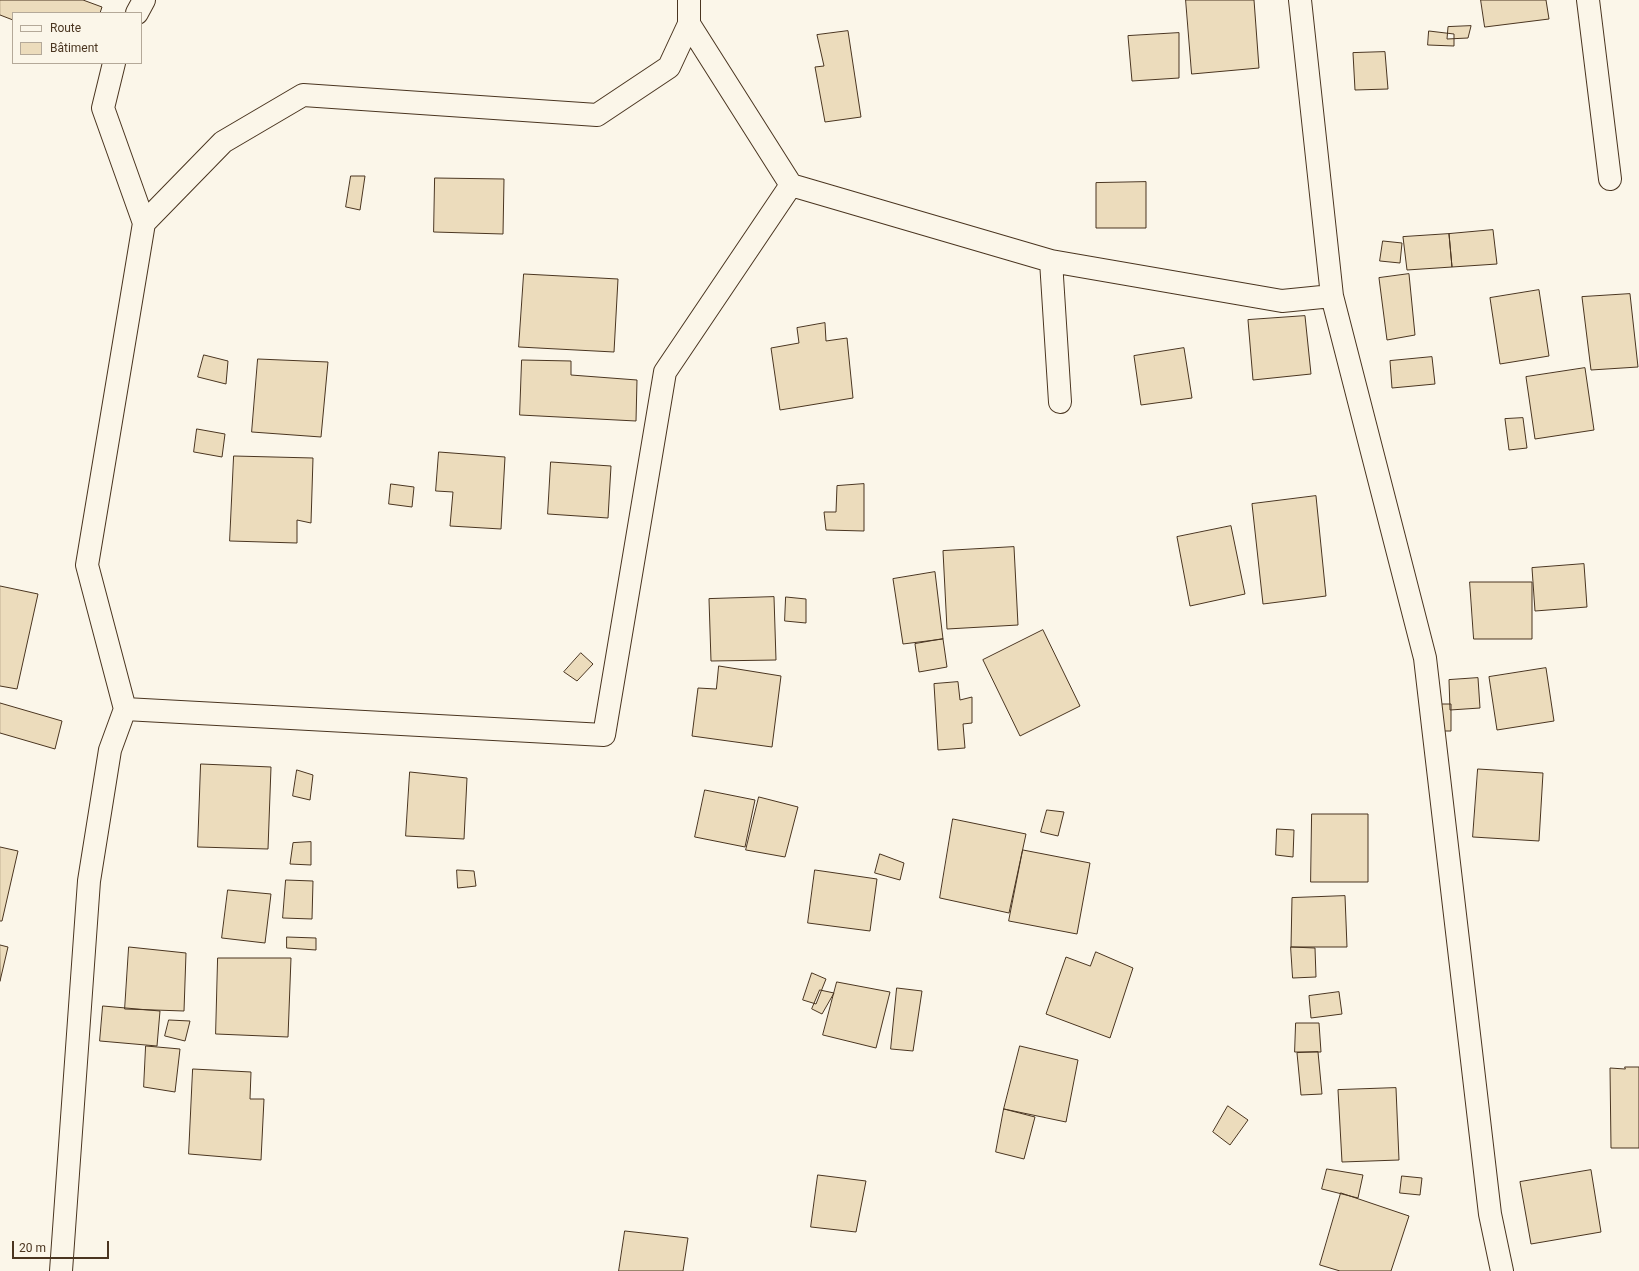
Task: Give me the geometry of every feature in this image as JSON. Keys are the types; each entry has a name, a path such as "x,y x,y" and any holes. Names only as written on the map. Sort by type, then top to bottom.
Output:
{"street":[{"path":"138,12 144,0"},
{"path":"144,223 223,142 303,95 597,115 669,67 689,24 689,0"},
{"path":"1300,0 1332,296 1425,658 1490,1214 1502,1271"},
{"path":"1588,0 1610,180"},
{"path":"689,24 791,185 1051,261 1282,301 1332,296"},
{"path":"56,1269 89,881 110,750 125,709 87,565 144,223 103,108 114,64"},
{"path":"125,709 604,735 665,372 791,185"},
{"path":"1051,261 1060,402"}],"building":[{"path":"0,0 83,0 102,7 100,12 12,12 12,20 0,15"},
{"path":"1186,0 1254,0 1259,68 1192,74"},
{"path":"1481,0 1546,0 1549,19 1485,27"},
{"path":"1471,26 1468,38 1447,39 1448,27"},
{"path":"848,31 861,117 825,122 815,67 824,66 817,35"},
{"path":"1429,31 1454,34 1454,46 1428,45"},
{"path":"1179,33 1179,78 1132,81 1128,36"},
{"path":"1385,52 1388,89 1355,90 1353,53"},
{"path":"351,176 365,176 360,210 346,207"},
{"path":"435,178 504,179 503,234 434,232"},
{"path":"1146,182 1146,228 1096,228 1096,183"},
{"path":"1493,230 1497,264 1452,267 1449,234"},
{"path":"1449,234 1452,267 1407,270 1403,237"},
{"path":"1383,241 1402,243 1400,263 1380,261"},
{"path":"524,274 618,279 614,352 519,347"},
{"path":"1409,274 1415,335 1387,340 1379,278"},
{"path":"1539,290 1549,356 1500,364 1490,298"},
{"path":"1630,294 1638,367 1591,370 1582,297"},
{"path":"1305,316 1311,374 1253,380 1248,320"},
{"path":"825,323 826,341 847,338 853,398 780,410 771,348 799,343 797,328"},
{"path":"1184,348 1192,398 1141,405 1134,356"},
{"path":"204,355 228,361 226,384 198,377"},
{"path":"1432,357 1435,384 1392,388 1390,361"},
{"path":"258,359 328,362 321,437 252,432"},
{"path":"522,360 571,361 571,375 637,380 636,421 520,415"},
{"path":"1585,368 1594,430 1535,439 1526,377"},
{"path":"1523,418 1527,448 1509,450 1505,419"},
{"path":"197,429 225,434 222,457 194,452"},
{"path":"439,452 505,457 501,529 450,526 453,492 436,491"},
{"path":"234,456 313,458 311,523 297,520 297,543 230,541"},
{"path":"551,462 611,466 608,518 548,514"},
{"path":"391,484 414,487 412,507 389,504"},
{"path":"864,484 864,531 826,530 824,512 836,512 837,486"},
{"path":"1316,496 1326,596 1263,604 1252,504"},
{"path":"1231,526 1245,594 1190,606 1177,537"},
{"path":"1014,547 1018,625 947,629 943,551"},
{"path":"1584,564 1587,607 1535,611 1532,568"},
{"path":"935,572 943,639 903,644 893,579"},
{"path":"1470,582 1532,582 1532,639 1474,639"},
{"path":"0,586 38,594 17,689 0,686"},
{"path":"774,597 776,660 711,661 709,599"},
{"path":"786,597 806,599 806,623 785,621"},
{"path":"1043,630 1080,706 1020,736 983,660"},
{"path":"943,639 947,667 919,672 915,644"},
{"path":"581,653 593,664 577,681 564,672"},
{"path":"719,666 781,676 772,747 692,736 698,688 716,689"},
{"path":"1546,668 1554,721 1497,730 1489,677"},
{"path":"1478,678 1480,708 1450,710 1449,680"},
{"path":"958,682 960,700 972,697 972,723 963,724 965,748 938,750 934,684"},
{"path":"0,703 62,721 55,749 0,733"},
{"path":"1440,704 1451,704 1451,731 1442,731"},
{"path":"201,764 271,767 268,849 198,847"},
{"path":"1478,769 1543,773 1539,841 1473,837"},
{"path":"297,770 313,775 310,800 293,796"},
{"path":"410,772 467,778 464,839 406,836"},
{"path":"705,790 755,800 745,847 695,837"},
{"path":"759,797 798,807 785,857 746,850"},
{"path":"1047,810 1064,812 1058,836 1041,832"},
{"path":"1312,814 1368,814 1368,882 1311,882"},
{"path":"953,819 1026,834 1009,913 940,898"},
{"path":"1277,829 1294,830 1293,857 1276,855"},
{"path":"311,842 311,865 290,864 293,843"},
{"path":"0,847 18,851 2,921 0,921"},
{"path":"1023,850 1090,863 1077,934 1009,921"},
{"path":"880,854 904,863 900,880 875,873"},
{"path":"457,870 474,871 476,886 458,888"},
{"path":"815,870 877,879 870,931 808,923"},
{"path":"286,880 313,881 312,919 283,918"},
{"path":"228,890 271,894 265,943 222,938"},
{"path":"1345,896 1347,947 1291,947 1292,898"},
{"path":"287,937 316,938 316,950 287,948"},
{"path":"0,945 8,947 0,981"},
{"path":"129,947 186,953 184,1011 125,1009"},
{"path":"1291,947 1315,948 1316,977 1293,978"},
{"path":"1096,952 1133,968 1110,1038 1046,1014 1066,957 1090,966"},
{"path":"218,958 291,958 288,1037 216,1034"},
{"path":"812,973 826,979 816,1004 803,1000"},
{"path":"837,982 890,992 876,1048 823,1035"},
{"path":"897,988 922,991 913,1051 891,1049"},
{"path":"820,990 834,993 822,1014 812,1009"},
{"path":"1339,992 1342,1014 1311,1018 1309,996"},
{"path":"103,1006 160,1011 157,1046 100,1041"},
{"path":"169,1020 190,1021 185,1041 165,1036"},
{"path":"1296,1023 1319,1023 1321,1052 1295,1052"},
{"path":"146,1046 180,1049 175,1092 144,1087"},
{"path":"1020,1046 1078,1060 1066,1122 1004,1109"},
{"path":"1318,1052 1322,1094 1301,1095 1297,1053"},
{"path":"1625,1067 1639,1067 1639,1148 1611,1148 1610,1068 1625,1069"},
{"path":"193,1069 251,1072 250,1099 264,1099 261,1160 189,1154"},
{"path":"1396,1088 1399,1160 1342,1162 1338,1090"},
{"path":"1228,1106 1248,1120 1230,1145 1213,1132"},
{"path":"1004,1109 1035,1117 1024,1159 996,1152"},
{"path":"1327,1169 1363,1175 1358,1198 1322,1189"},
{"path":"1591,1170 1601,1232 1531,1244 1520,1182"},
{"path":"818,1175 866,1181 856,1232 811,1227"},
{"path":"1402,1176 1422,1178 1420,1195 1400,1193"},
{"path":"1341,1193 1409,1216 1391,1271 1340,1271 1320,1265"},
{"path":"625,1231 688,1238 683,1271 619,1271"}]}
